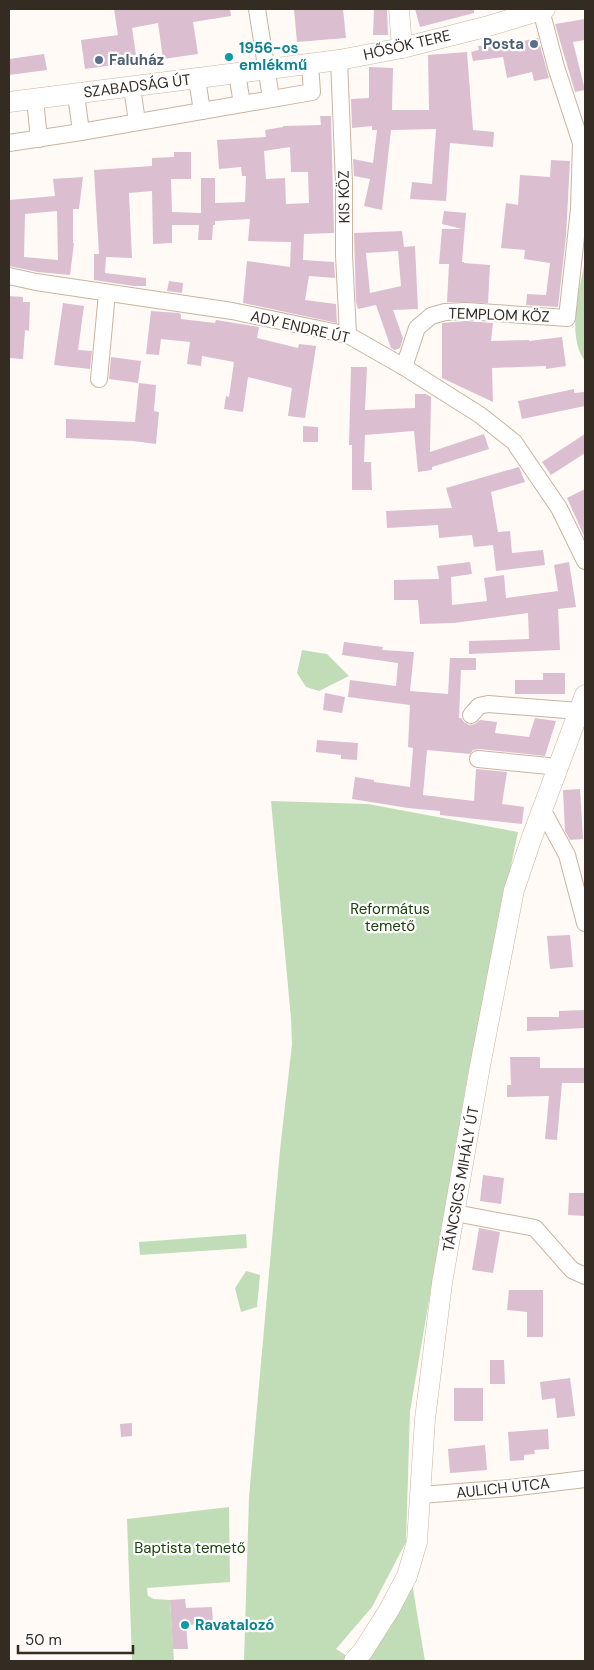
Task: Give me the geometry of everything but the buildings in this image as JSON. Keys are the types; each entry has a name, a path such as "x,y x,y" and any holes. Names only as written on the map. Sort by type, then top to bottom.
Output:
{"main road":[{"path":"399,9 402,48"},
{"name":"HŐSÖK TERE","path":"266,70 339,60 402,48 485,27 543,9"},
{"name":"SZABADSÁG ÚT","path":"9,102 266,70"},
{"name":"TÁNCSICS MIHÁLY ÚT","path":"354,1661 363,1651 389,1610 407,1576 417,1542 425,1419 442,1283 480,1066 514,890 582,703"}],"street":[{"path":"256,9 271,98"},
{"name":"TEMPLOM KÖZ","path":"404,367 417,328 431,316 445,312 466,311 567,318 578,209 581,143 556,67 543,9"},
{"name":"KIS KÖZ","path":"339,60 348,335"},
{"path":"9,142 81,132 312,92 310,64"},
{"path":"237,73 242,104"},
{"path":"197,79 202,111"},
{"path":"132,87 137,122"},
{"path":"76,94 81,132"},
{"path":"35,99 39,138"},
{"name":"ADY ENDRE ÚT","path":"9,276 36,282 232,311 348,335 404,367 480,415 514,442 560,508 585,561"},
{"path":"99,379 107,293"},
{"path":"471,715 479,706 488,704 582,703"},
{"path":"478,759 559,767"},
{"path":"542,809 567,855 585,923"},
{"path":"455,1213 535,1228 572,1270 585,1276"},
{"name":"AULICH UTCA","path":"421,1495 510,1488 585,1479"}],"green space":[{"path":"585,260 585,361 579,351 575,326"},
{"path":"302,650 327,654 349,676 319,691 306,687 297,673"},
{"name":"Református temető","path":"271,801 368,804 518,832 468,1074 410,1411 406,1542 372,1607 336,1649 355,1661 244,1661 249,1497 280,1150 292,1044"},
{"path":"246,1234 247,1248 140,1255 139,1242"},
{"path":"246,1271 260,1275 257,1307 241,1312 235,1288"},
{"name":"Baptista temető","path":"229,1507 230,1582 147,1588 148,1596 154,1599 170,1600 174,1661 132,1661 127,1519"},
{"path":"412,1583 425,1661 361,1661"}],"place":[{"name":"Posta","path":"534,44"},
{"name":"1956-os emlékmű","path":"229,57"},
{"name":"Faluház","path":"99,60"},
{"name":"Ravatalozó","path":"185,1625"}]}
